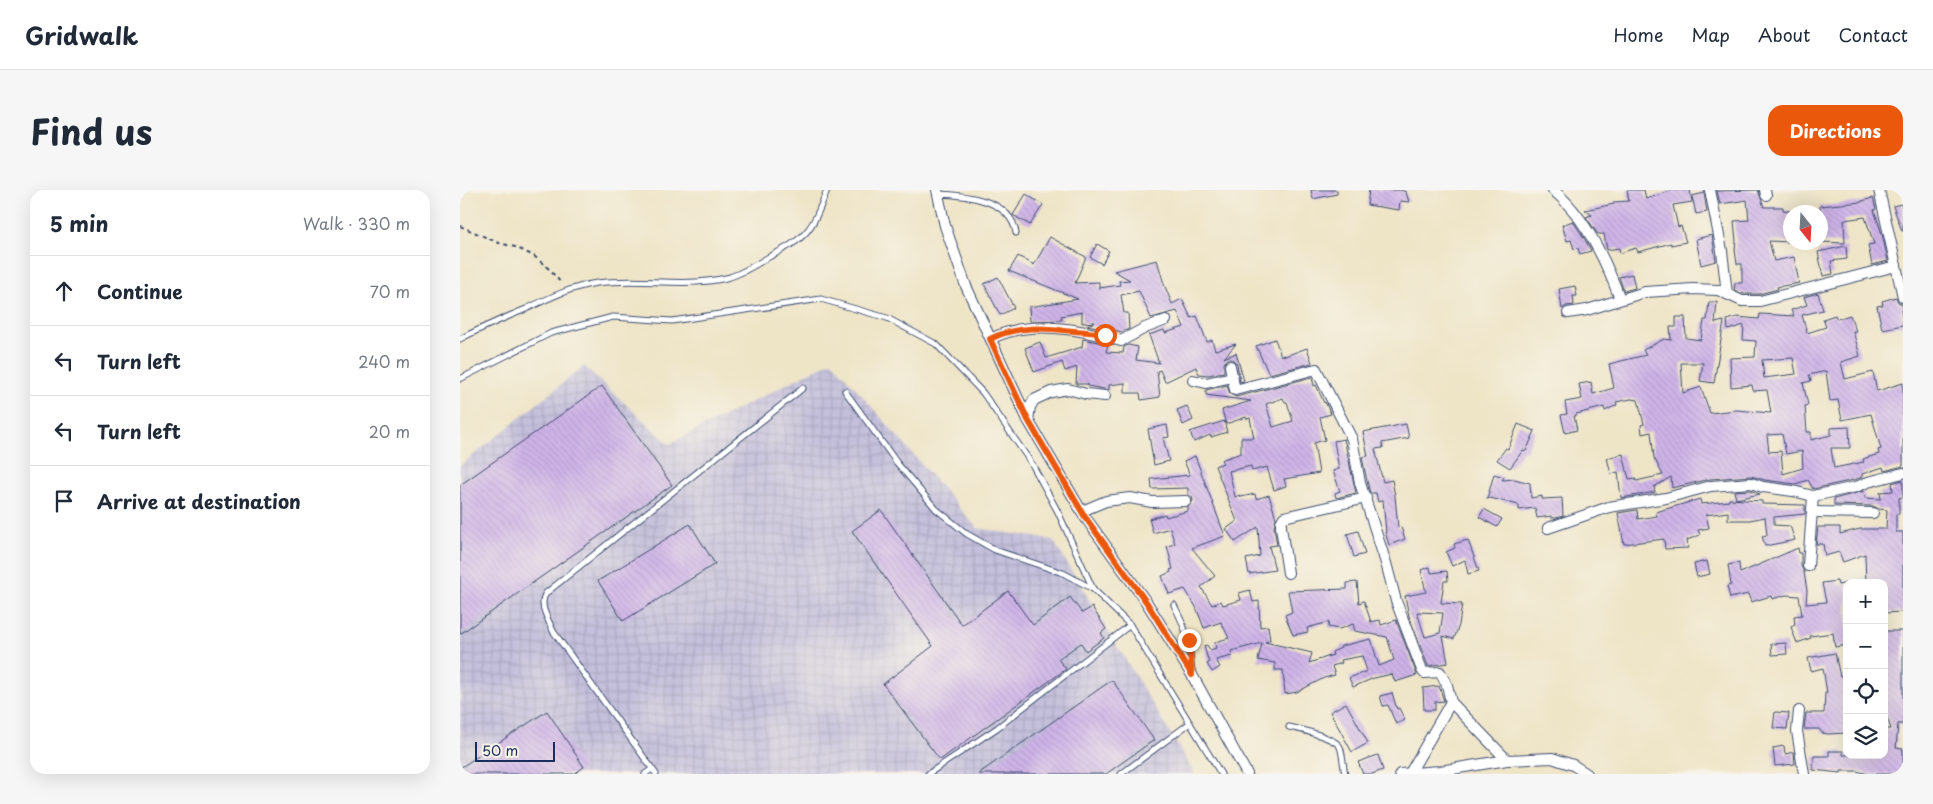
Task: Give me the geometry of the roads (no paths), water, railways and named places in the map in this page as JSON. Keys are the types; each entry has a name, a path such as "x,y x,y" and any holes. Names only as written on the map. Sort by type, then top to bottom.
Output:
{"street":[{"path":"1554,190 1576,212 1584,224 1610,272 1620,299"},
{"path":"1710,190 1722,251 1727,294"},
{"path":"1879,190 1889,226 1903,297"},
{"path":"937,192 955,257 966,286 1028,420 1082,511 1147,603 1192,675 1247,774"},
{"path":"1568,313 1587,310 1645,292 1693,289 1718,290 1742,301 1760,302 1896,266"},
{"path":"990,339 1010,332 1041,327 1094,333 1121,341 1145,328 1166,320"},
{"path":"1230,366 1235,390 1316,369 1352,439 1367,506 1386,563 1396,601 1422,670 1424,673 1440,672 1447,685 1451,702 1507,760"},
{"path":"1193,380 1206,384 1232,377"},
{"path":"1028,420 1030,407 1034,400 1051,392 1072,389 1086,394 1105,396"},
{"path":"1548,528 1609,507 1666,498 1710,486 1751,483 1813,496 1856,487 1903,473"},
{"path":"1808,566 1813,496"},
{"path":"1082,511 1098,503 1130,498 1152,502 1186,500"},
{"path":"1288,573 1281,522 1284,517 1366,498"},
{"path":"1812,512 1873,513"},
{"path":"1405,773 1451,702"},
{"path":"1799,711 1797,731 1804,774"},
{"path":"1405,773 1440,771 1507,760 1552,758 1573,765 1587,774"}],"lane":[{"path":"460,339 568,290 627,280 666,283 702,282 728,278 794,245 814,224 828,190"},
{"path":"937,192 959,195 998,206 1014,223 1016,233"},
{"path":"460,379 552,333 613,318 672,321 821,299 887,318 936,344 983,393 1032,464 1058,512 1093,589"},
{"path":"656,774 553,630 543,606 543,598 546,592 803,388"},
{"path":"845,391 897,463 936,509 967,534 995,550 1063,572 1093,589 1130,625 1221,774"},
{"path":"1174,605 1185,626 1189,640 1192,675"},
{"path":"928,774 996,728 1130,625"},
{"path":"1121,774 1190,723"},
{"path":"1289,727 1306,731 1337,744 1340,749 1345,774"},
{"path":"645,774 652,769"}]}
